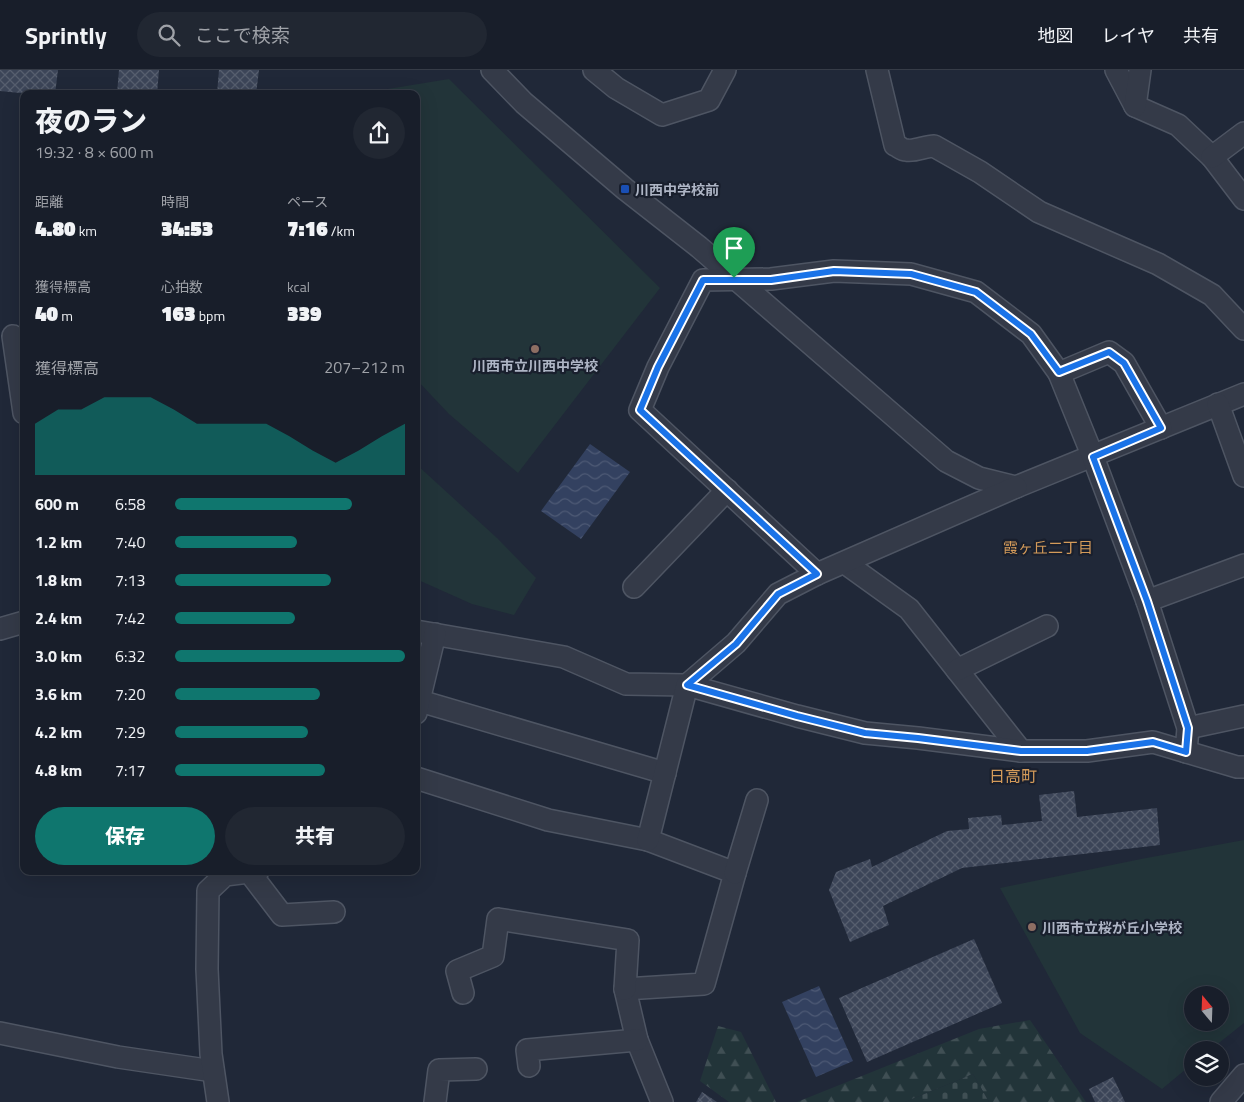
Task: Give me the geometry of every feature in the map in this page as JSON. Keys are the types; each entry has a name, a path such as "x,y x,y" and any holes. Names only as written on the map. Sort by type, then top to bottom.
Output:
{"street":[{"path":"492,70 524,103 625,189 698,247 946,461 979,478 1016,487"},
{"path":"594,70 616,88 662,115 709,100 725,70"},
{"path":"877,70 895,145 906,150 934,146 980,172 1039,212 1158,264 1212,295 1244,329"},
{"path":"1116,70 1135,106 1178,125 1212,157 1244,199"},
{"path":"1135,106 1140,70"},
{"path":"1212,157 1244,133"},
{"path":"817,574 640,410 658,367 703,280 734,278 771,280 834,271 911,274 976,292 1031,334 1059,372 1147,601 1188,728 1186,752"},
{"path":"12,333 20,386"},
{"path":"1059,372 1109,352 1124,363 1161,428"},
{"path":"648,840 687,685 736,644 778,594 817,574 1016,487 1244,394"},
{"path":"1218,404 1244,476"},
{"path":"634,587 727,490"},
{"path":"845,563 909,609 1021,751"},
{"path":"1147,601 1244,565"},
{"path":"0,629 20,623"},
{"path":"957,670 1047,626"},
{"path":"420,688 426,633 564,658 626,684 687,685 865,733 1021,751 1087,751 1153,742 1236,767 1244,767"},
{"path":"420,708 665,773"},
{"path":"1188,728 1244,716"},
{"path":"420,779 548,820 648,840 735,873"},
{"path":"625,988 704,984 757,800"},
{"path":"218,1102 211,1054 207,969 208,891 225,876 232,875"},
{"path":"256,875 282,915 334,912"},
{"path":"463,994 457,971 493,956 498,919 628,940 625,988 637,1040 662,1102"},
{"path":"0,1033 118,1057 214,1071"},
{"path":"529,1066 527,1050 637,1040"},
{"path":"436,1102 439,1070 476,1069"},
{"path":"1221,1102 1244,1075"}],"green space":[{"path":"449,79 660,288 518,473 449,414 420,383 420,90 382,90"},
{"path":"420,468 497,538 536,578 514,615 472,604 420,581"},
{"path":"1244,840 1244,1023 1221,1041 1184,1041 1184,1071 1162,1089 1080,1033 1000,888"},
{"path":"1030,1020 1086,1102 989,1102 973,1074 905,1102 797,1102 979,1029"},
{"path":"718,1026 741,1032 776,1102 729,1102 700,1081"},
{"path":"973,1074 989,1102 905,1102"}],"water":[{"path":"590,444 630,472 581,539 541,511"},
{"path":"819,986 853,1061 816,1077 782,1002"}],"building":[{"path":"0,70 58,70 56,90 20,90 20,93 0,91"},
{"path":"119,70 159,70 157,90 117,90"},
{"path":"219,70 259,70 256,90 217,90"},
{"path":"1074,791 1077,817 1157,808 1160,845 962,868 883,906 889,925 850,942 829,890 836,872 870,859 872,867 947,831 969,829 968,818 1001,815 1002,825 1042,821 1039,795"},
{"path":"974,939 1002,1003 867,1062 839,998"},
{"path":"1113,1077 1125,1102 1095,1102 1089,1089"},
{"path":"702,1092 717,1102 696,1102"}],"place":[{"name":"川西中学校前","path":"625,189"},
{"name":"川西市立川西中学校","path":"535,349"},
{"name":"川西市立桜が丘小学校","path":"1032,927"}],"district":[{"name":"霞ヶ丘二丁目","path":"1048,547"},
{"name":"日高町","path":"1013,776"}],"route":[{"path":"834,271 911,274 976,292 1031,334 1059,372 1109,352 1124,363 1161,428 1093,457 1147,601 1188,728 1186,752 1153,742 1087,751 1021,751 865,733 687,685 736,644 778,594 817,574 640,410 658,367 703,280 734,278 771,280 834,271"}]}
